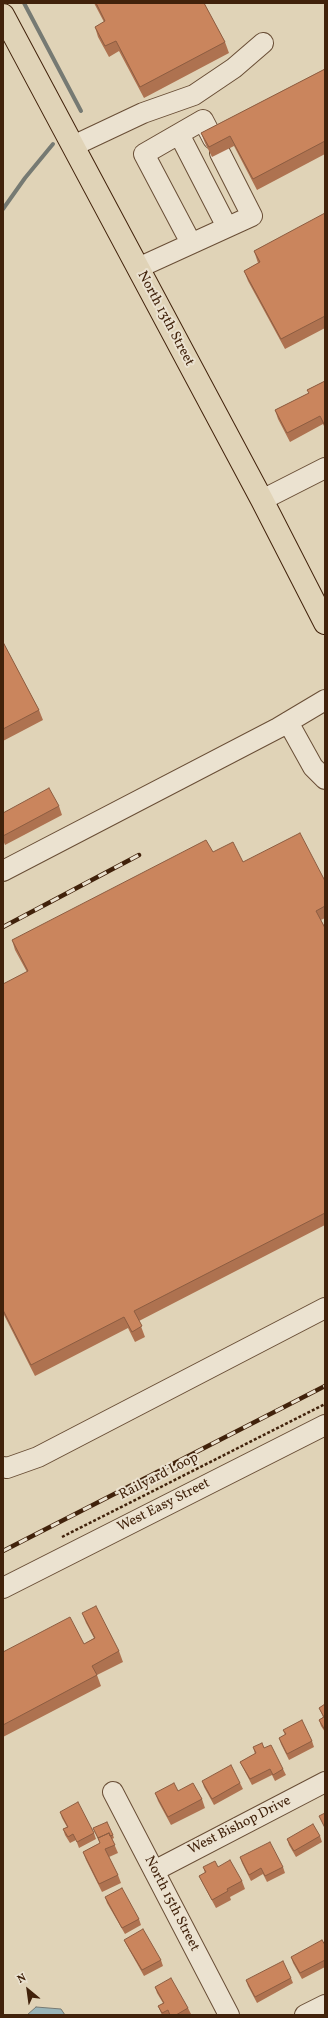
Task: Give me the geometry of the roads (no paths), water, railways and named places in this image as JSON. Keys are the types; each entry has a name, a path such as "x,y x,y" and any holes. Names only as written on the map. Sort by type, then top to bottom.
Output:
{"main road":[{"name":"North 13th Street","path":"3,15 322,610"}],"street":[{"path":"73,146 143,113 194,95 234,68 263,43"},
{"path":"138,268 252,216 203,120 144,154 191,243"},
{"path":"179,134 227,227"},
{"path":"262,500 325,468"},
{"path":"3,871 288,722 325,700"},
{"path":"288,722 313,767 325,779"},
{"path":"3,1467 7,1468 38,1457 325,1308"},
{"name":"West Easy Street","path":"3,1588 325,1425"},
{"name":"West Bishop Drive","path":"154,1871 325,1782"},
{"name":"North 15th Street","path":"113,1792 230,2015"},
{"path":"305,2015 325,2005"}],"water":[{"path":"36,2007 61,2009 65,2015 27,2015"}],"waterway":[{"path":"24,3 81,111"},
{"path":"3,209 25,178 53,144"}],"railway":[{"path":"3,927 139,855"},
{"path":"3,1551 325,1386"}]}
